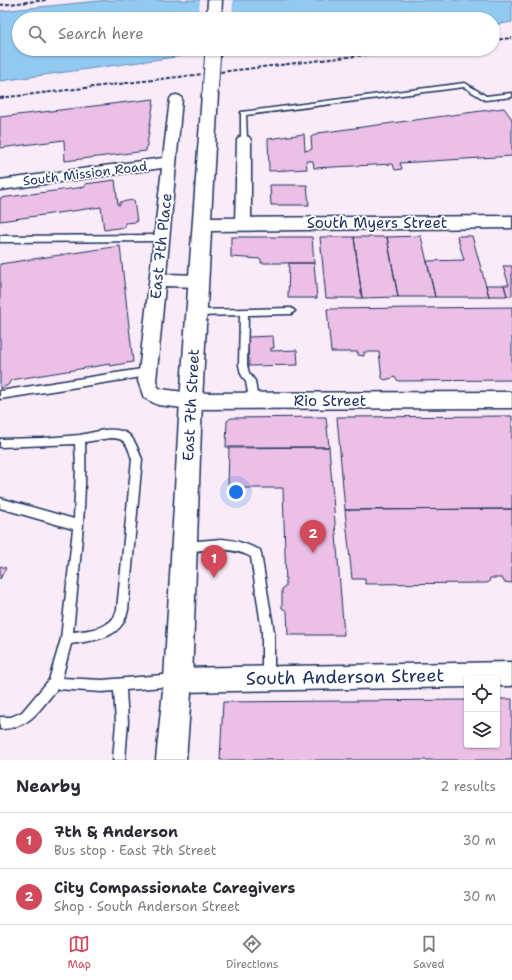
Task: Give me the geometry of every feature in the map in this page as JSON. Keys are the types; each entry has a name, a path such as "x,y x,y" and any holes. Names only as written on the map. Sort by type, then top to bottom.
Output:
{"main road":[{"path":"214,12 215,0"},
{"name":"East 7th Street","path":"170,760 178,680 191,401 213,56"},
{"name":"South Myers Street","path":"203,225 512,222"}],"street":[{"name":"East 7th Place","path":"150,392 147,381 176,99"},
{"path":"243,224 244,140"},
{"name":"South Mission Road","path":"0,184 170,162"},
{"path":"158,280 198,280"},
{"name":"Rio Street","path":"150,392 158,397 191,401 512,400"},
{"name":"South Anderson Street","path":"178,680 512,674"}],"lane":[{"path":"244,140 243,113 465,85 485,98 512,95"},
{"path":"0,239 162,238"},
{"path":"196,313 292,311"},
{"path":"244,312 243,365 245,374 250,381 254,401"},
{"path":"0,395 148,372"},
{"path":"0,443 80,439 117,433 126,436 137,459 124,596 120,618 114,627 102,632 67,639"},
{"path":"0,723 12,723 26,716 54,683 67,639 79,526 81,475 80,439"},
{"path":"0,503 79,526"},
{"path":"184,547 232,544 246,547 256,554 268,632 268,678"},
{"path":"54,683 102,686 178,680"},
{"path":"119,760 122,722 120,684"}],"water":[{"path":"108,0 512,0 512,22 500,24 500,12 12,12 12,56 183,56 0,81 0,11"}],"pier":[{"path":"200,0 233,0 232,12 199,12"}],"building":[{"path":"154,99 146,151 65,161 64,140 0,148 0,117"},
{"path":"504,108 512,119 512,156 400,163 402,169 395,170 393,164 314,168 313,161 306,161 307,169 269,171 268,139 304,134 305,151 312,149 311,137 318,133"},
{"path":"115,180 118,205 120,205 120,202 134,200 137,222 125,223 125,227 104,230 101,207 0,221 0,198 85,187 85,184"},
{"path":"270,185 307,185 309,205 271,205"},
{"path":"421,236 435,297 398,297 387,237"},
{"path":"457,236 472,236 489,297 435,297 427,261 464,260"},
{"path":"231,237 312,237 314,263 261,263 261,259 231,257"},
{"path":"320,237 354,237 362,298 326,298"},
{"path":"354,237 387,237 398,297 362,298"},
{"path":"120,246 133,362 110,366 110,364 11,380 8,385 0,389 0,264"},
{"path":"289,263 314,263 317,298 288,298"},
{"path":"503,266 512,266 512,296 507,296 504,285 509,285"},
{"path":"486,285 504,285 507,296 489,296"},
{"path":"512,307 512,380 398,381 395,377 385,380 382,378 379,352 364,352 364,356 358,355 358,352 331,352 327,309"},
{"path":"273,336 274,348 271,348 271,351 297,350 298,365 249,366 248,337"},
{"path":"512,416 512,509 345,510 337,417"},
{"path":"326,417 329,447 226,447 227,421 231,418"},
{"path":"329,447 344,635 288,635 287,611 282,608 282,589 286,586 283,488 228,488 229,448"},
{"path":"512,509 512,583 504,582 502,578 490,578 489,582 487,583 365,584 365,579 352,579 345,510"},
{"path":"0,566 6,568 0,579"},
{"path":"500,699 512,699 512,760 220,760 223,702 464,700 464,748 500,748"}],"railway":[{"path":"0,5 46,0"},
{"path":"500,39 512,38"},
{"path":"0,98 356,56"}],"place":[{"name":"City Compassionate Caregivers","path":"313,553"},
{"name":"7th & Anderson","path":"214,578"}]}
